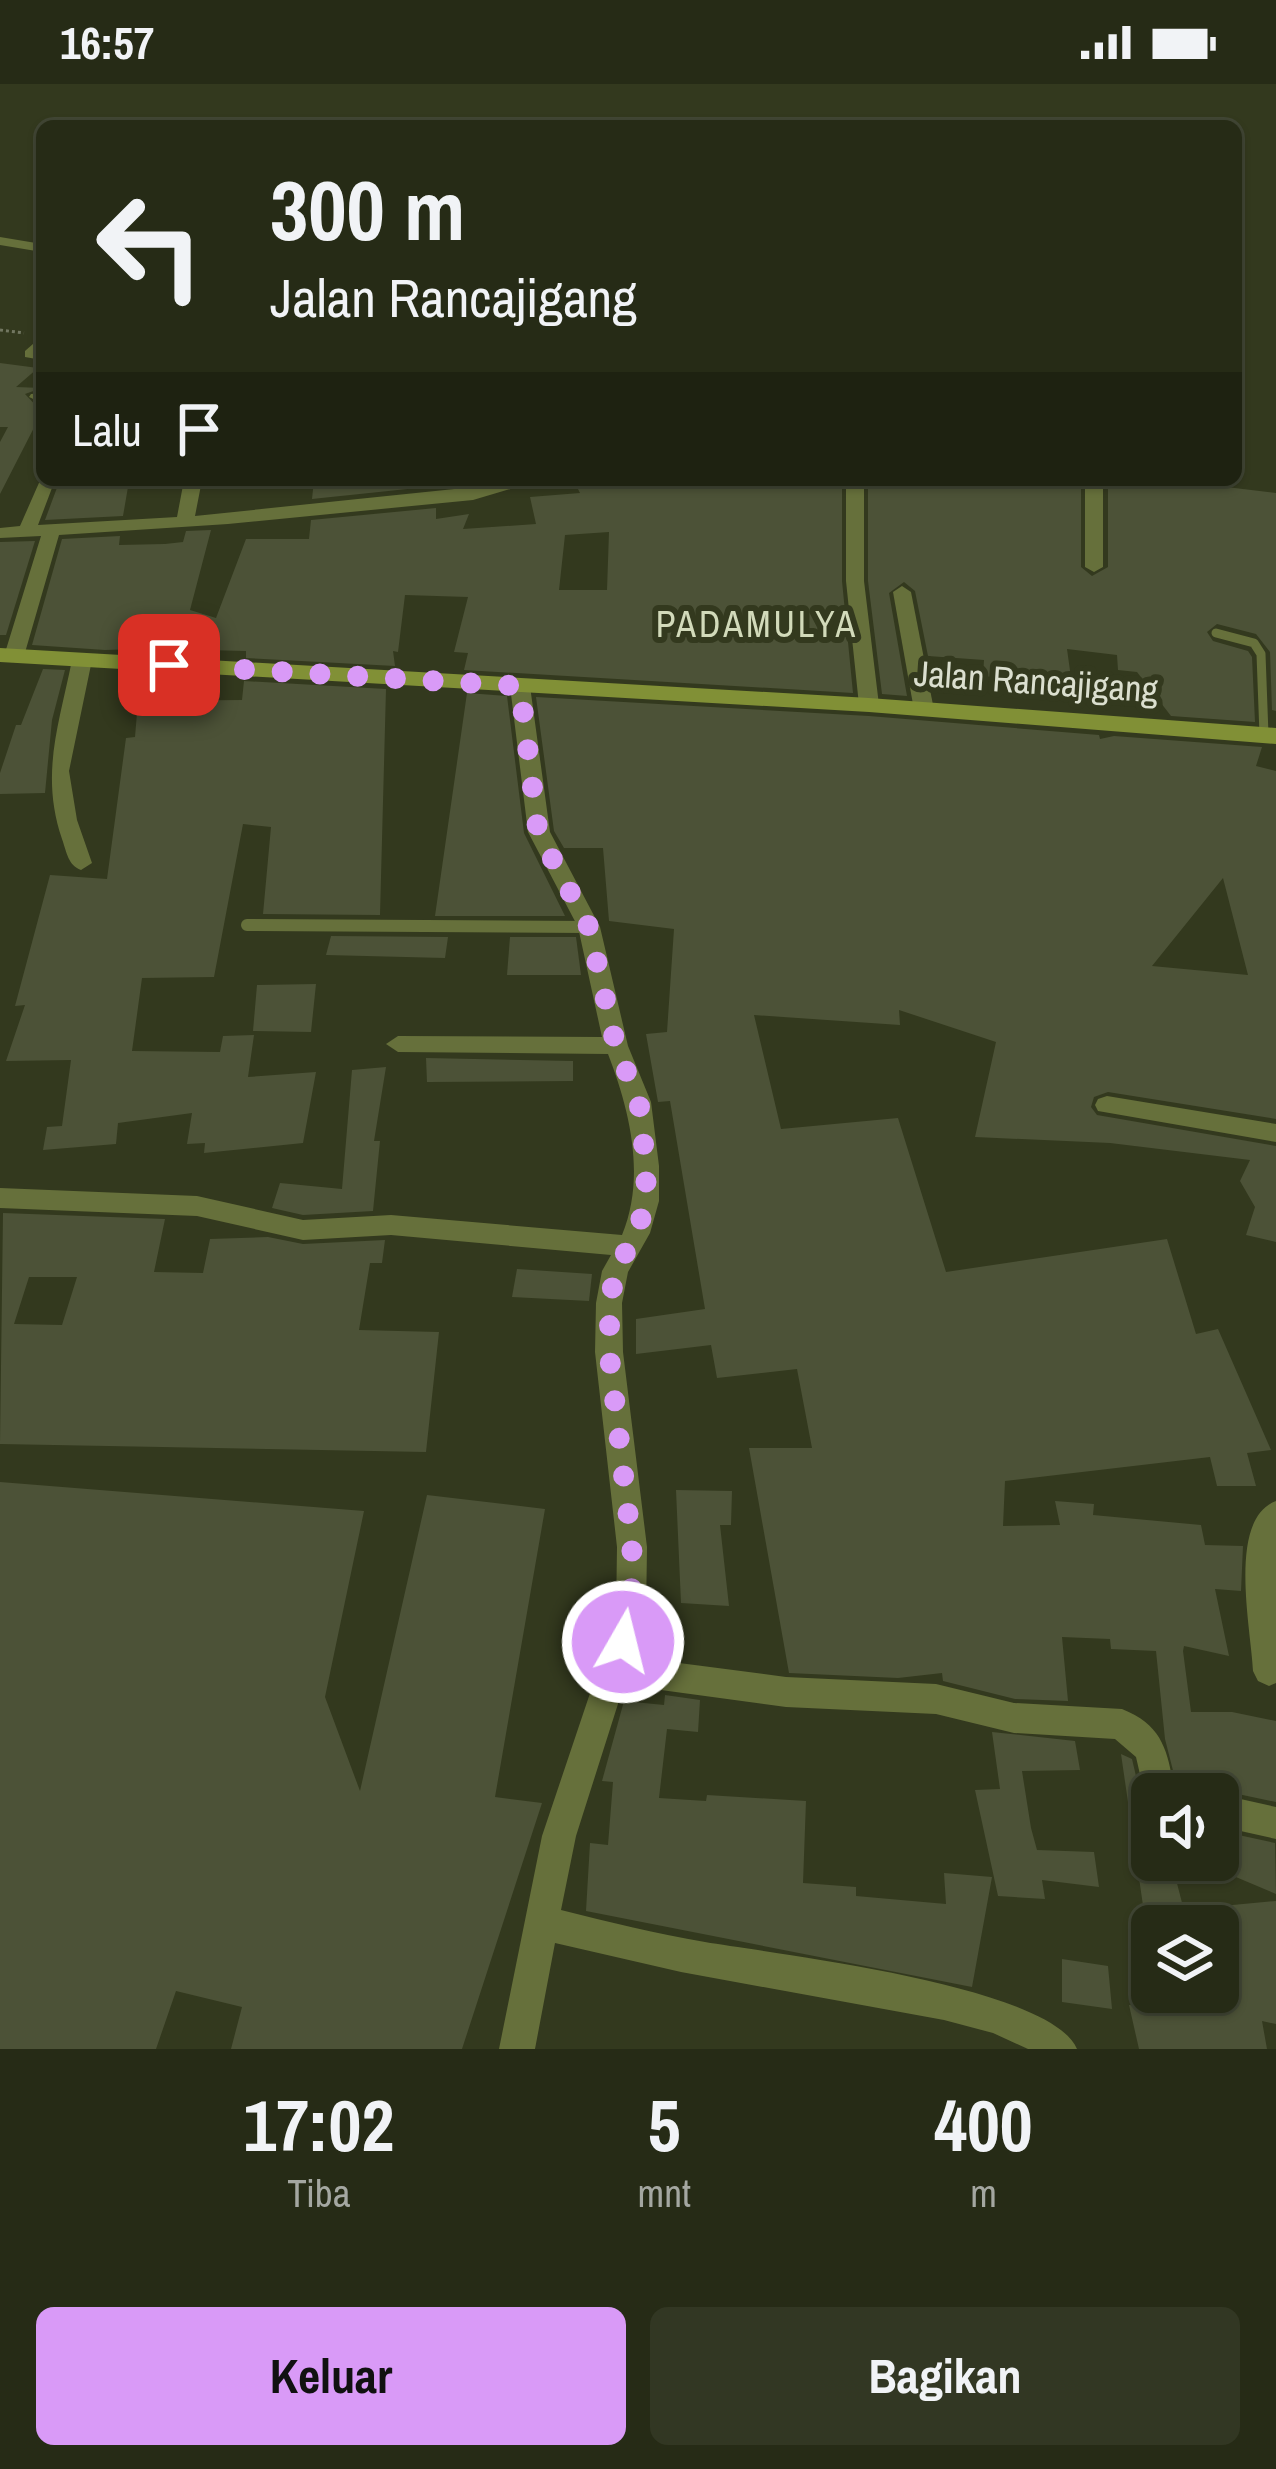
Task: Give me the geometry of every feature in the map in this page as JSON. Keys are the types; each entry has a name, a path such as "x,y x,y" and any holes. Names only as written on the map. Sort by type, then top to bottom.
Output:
{"main road":[{"name":"Jalan Rancajigang","path":"7,655 868,705 1270,735"}],"street":[{"path":"0,242 36,247"},
{"path":"27,530 44,486"},
{"path":"185,520 192,486"},
{"path":"0,533 27,530 48,537 473,495 508,486"},
{"path":"854,486 855,580 868,705"},
{"path":"1094,486 1094,567"},
{"path":"7,655 48,537"},
{"path":"902,592 924,710"},
{"path":"81,863 66,820 59,767 82,660"},
{"path":"517,2049 560,1836 631,1616 632,1547 609,1352 610,1303 615,1271 646,1201 639,1102 616,1046 589,927 538,832 520,686"},
{"path":"398,1044 616,1046"},
{"path":"1107,1105 1276,1133"},
{"path":"0,1198 196,1206 303,1230 391,1225 630,1246"},
{"path":"1269,1671 1260,1542 1263,1529 1276,1514"},
{"path":"616,1669 786,1692 936,1699 1015,1718 1122,1724 1151,1749 1155,1773"},
{"path":"1239,1815 1276,1823"},
{"path":"539,1922 700,1958 868,1985 1006,2022 1059,2049"}],"lane":[{"path":"1216,632 1254,644 1261,654 1270,735"},
{"path":"247,926 589,927"}],"building":[{"path":"0,363 36,368 16,387 36,388 25,394 36,406 36,424 0,494 0,442 8,427 0,427"},
{"path":"58,486 128,487 123,516 45,520"},
{"path":"313,486 436,486 312,499"},
{"path":"576,486 842,486 842,581 853,693 464,670 468,653 454,652 468,597 405,595 398,652 393,651 395,666 246,658 246,651 204,650 206,647 105,650 32,645 62,539 120,536 119,545 165,544 183,542 186,531 211,530 190,610 216,618 246,539 309,539 311,520 436,508 436,519 469,514 463,529 536,524 530,497 580,493","holes":["609,532 607,590 559,590 565,535"]},
{"path":"868,486 1081,486 1081,567 1092,576 1108,567 1108,486 1218,486 1276,493 1276,711 1272,710 1270,652 1256,634 1217,624 1207,632 1213,641 1248,651 1252,657 1255,722 1171,716 1137,672 1118,670 1117,655 1067,649 1072,685 983,676 984,660 928,656 915,591 904,582 889,593 907,696 882,694 868,581"},
{"path":"35,541 6,635 0,635 0,542"},
{"path":"43,669 65,670 52,720 45,793 0,794 0,773 16,725 21,725"},
{"path":"244,681 386,689 380,915 263,914 271,827 243,824 214,977 142,978 132,1051 220,1052 223,1036 254,1035 248,1077 316,1072 303,1143 204,1153 205,1143 187,1144 192,1113 118,1123 116,1144 43,1150 47,1127 62,1126 71,1060 6,1061 25,1005 15,1006 50,875 107,879 126,738 135,737 138,701 242,700"},
{"path":"467,693 507,696 524,833 565,916 435,916"},
{"path":"536,697 869,716 1099,735 1100,739 1114,736 1262,747 1256,766 1276,771 1276,1119 1108,1092 1094,1097 1091,1107 1097,1115 1276,1146 1276,1242 1246,1235 1255,1207 1240,1181 1250,1160 1110,1143 975,1137 996,1042 899,1010 900,1025 754,1015 781,1129 898,1118 946,1272 1167,1239 1196,1334 1218,1329 1271,1450 1247,1453 1256,1486 1217,1486 1210,1457 1005,1481 1003,1526 1060,1525 1055,1501 1094,1504 1093,1515 1201,1525 1205,1545 1243,1546 1241,1591 1215,1589 1229,1656 1184,1646 1183,1651 1191,1712 1232,1712 1276,1721 1276,1802 1239,1794 1239,1773 1174,1773 1165,1739 1156,1651 1111,1649 1110,1639 1062,1637 1068,1701 1015,1699 943,1681 942,1673 898,1678 789,1673 749,1448 812,1448 797,1369 717,1378 711,1345 636,1354 636,1319 705,1309 670,1101 658,1102 646,1034 667,1032 674,929 609,921 603,848 564,848 554,831","holes":["1223,878 1248,975 1152,966"]},
{"path":"331,936 448,937 445,958 326,955"},
{"path":"510,937 576,937 581,975 507,975"},
{"path":"316,984 311,1032 253,1031 257,985"},
{"path":"426,1058 573,1061 573,1081 427,1082"},
{"path":"386,1067 374,1141 380,1141 373,1211 303,1215 272,1208 280,1183 342,1189 352,1070"},
{"path":"3,1213 165,1219 154,1272 203,1273 210,1239 268,1237 303,1244 385,1240 382,1263 370,1263 359,1330 439,1332 426,1452 0,1444","holes":["29,1277 77,1277 62,1325 14,1324"]},
{"path":"517,1269 592,1274 589,1301 512,1297"},
{"path":"0,1482 364,1511 325,1697 360,1791 427,1495 545,1509 495,1797 542,1803 462,2049 231,2049 242,2007 176,1991 156,2049 0,2049"},
{"path":"676,1490 732,1491 731,1525 720,1525 729,1606 681,1603"},
{"path":"665,1695 700,1700 698,1732 667,1729 659,1798 706,1801 707,1795 806,1801 803,1883 856,1887 856,1896 946,1904 944,1873 992,1877 972,1987 586,1911 590,1843 608,1845 613,1782 602,1781 624,1701 664,1705"},
{"path":"992,1732 1075,1741 1080,1770 1022,1771 1031,1828 1037,1850 1094,1852 1099,1887 1042,1880 1045,1899 998,1896 975,1790 1000,1789"},
{"path":"1121,1754 1132,1759 1135,1773 1131,1773 1131,1823"},
{"path":"1239,1835 1275,1843 1276,1894 1239,1878"},
{"path":"1139,1881 1176,1881 1183,1905 1143,1905"},
{"path":"1276,1901 1276,2024 1262,2021 1267,2049 1139,2049 1129,2005 1131,2013 1239,2013 1239,1905 1233,1905"},
{"path":"1062,1959 1108,1966 1112,2009 1062,2002"}],"district":[{"name":"PADAMULYA","path":"757,624"}],"route":[{"path":"169,665 520,686 538,832 589,927 616,1046 639,1102 646,1166 646,1201 637,1233 615,1271 610,1303 609,1352 632,1547 631,1616 623,1642"}]}
